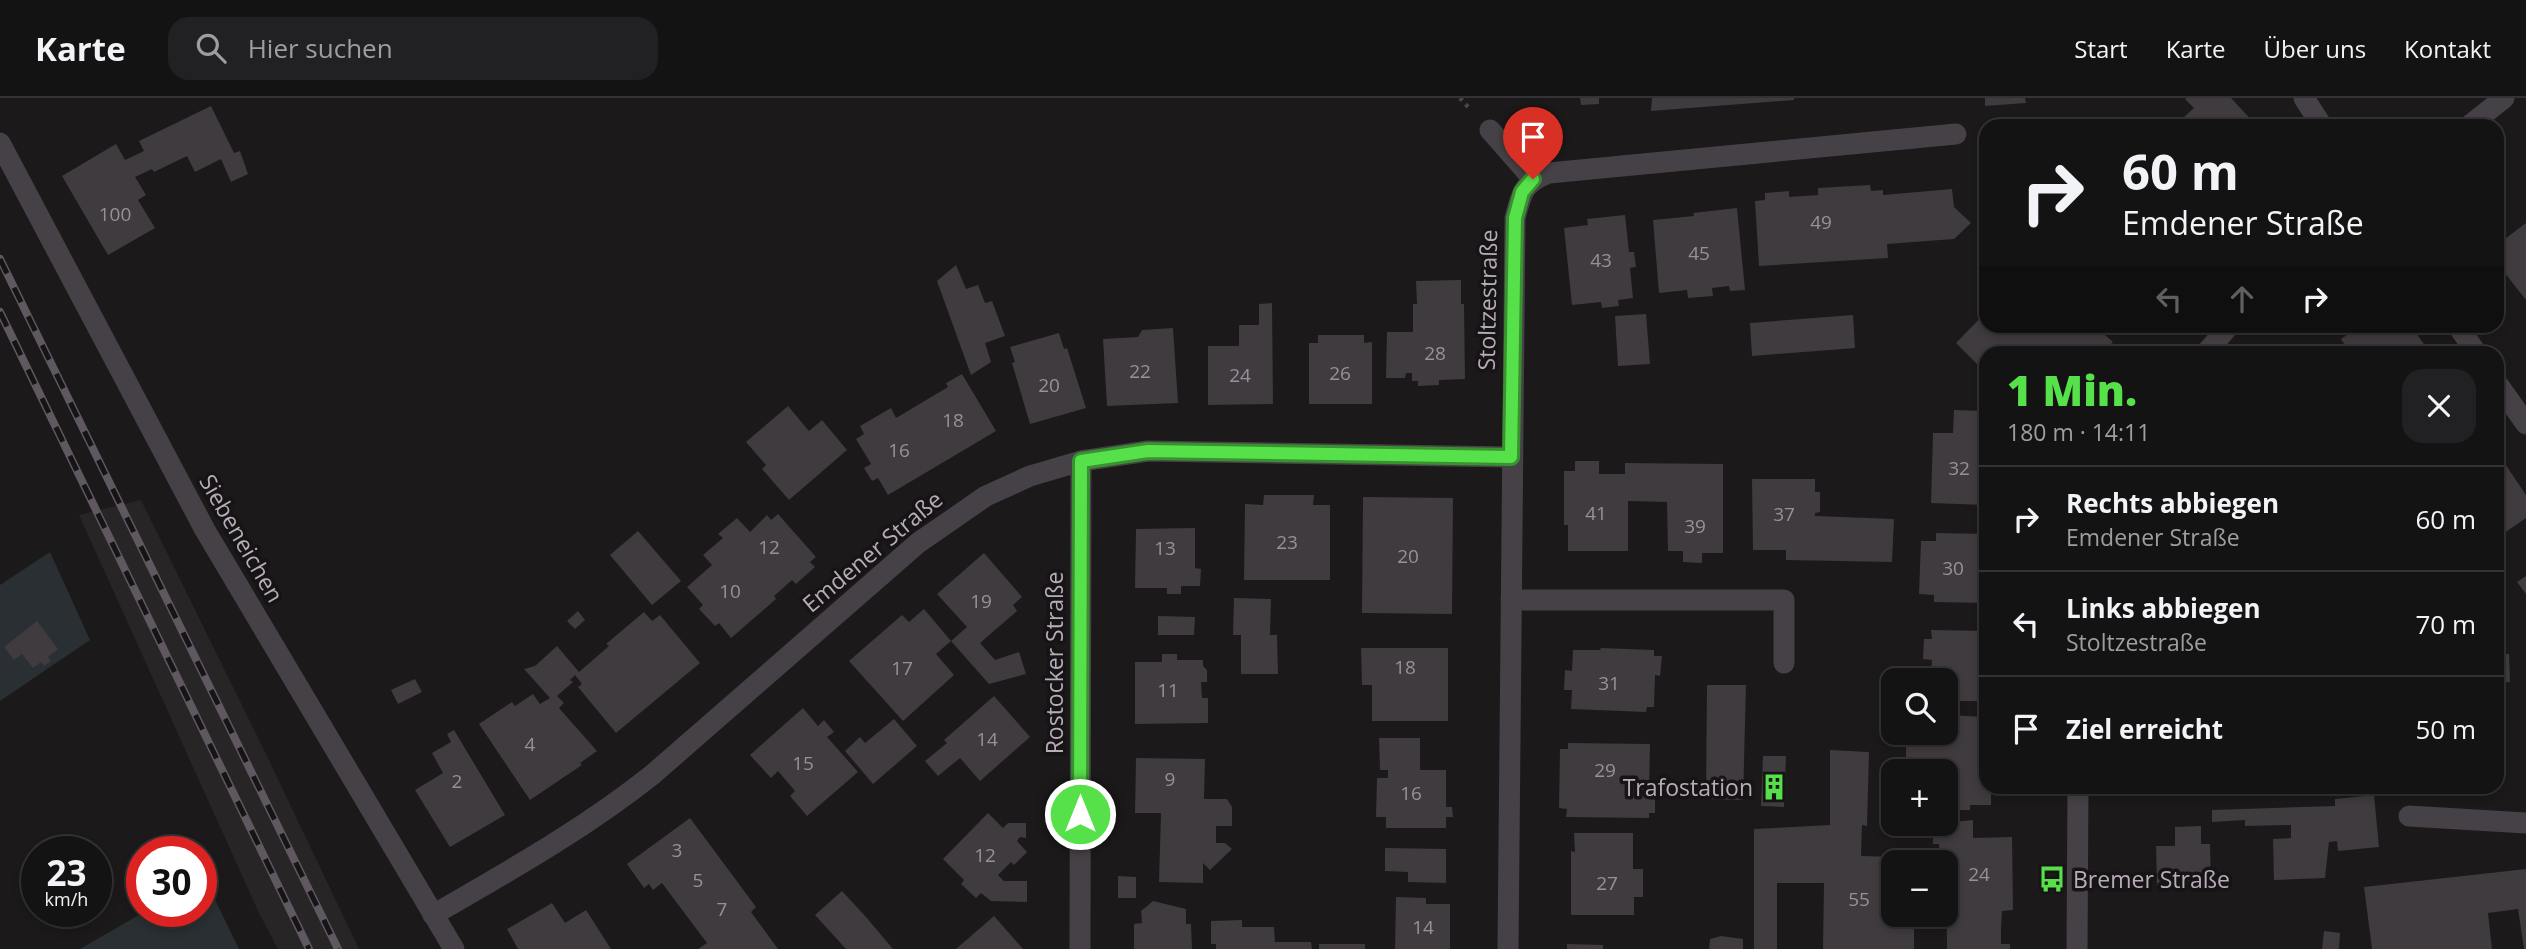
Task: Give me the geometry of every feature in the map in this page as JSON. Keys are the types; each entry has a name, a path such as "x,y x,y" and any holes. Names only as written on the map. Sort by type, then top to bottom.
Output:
{"street":[{"path":"2304,98 2318,119"},
{"path":"2478,119 2504,98"},
{"path":"1490,130 1533,179 1549,173 1956,134"},
{"name":"Siebeneichen","path":"0,144 205,530 454,949"},
{"name":"Stoltzestraße","path":"1508,949 1515,218 1522,192 1533,179"},
{"path":"2504,393 2526,424"},
{"name":"Emdener Straße","path":"433,915 580,828 616,803 653,775 918,543 956,514 986,496 1030,476 1081,461 1148,451 1511,457"},
{"name":"Rostocker Straße","path":"1080,949 1081,461"},
{"path":"1511,600 1784,600 1784,663"},
{"path":"2077,949 2078,794"},
{"path":"2409,816 2526,823"}],"shaded area":[{"path":"141,500 359,949 278,949 259,913 79,515"},
{"path":"50,552 90,640 0,701 0,585"},
{"path":"217,904 239,949 80,949 126,922 126,927 217,927"}],"building":[{"path":"1580,98 1599,98 1599,104 1581,105"},
{"path":"1652,98 1794,98 1794,100 1651,111"},
{"path":"1985,98 2025,98 2026,103 1985,106"},
{"path":"2231,98 2250,119 2182,119 2194,108 2185,99"},
{"path":"211,106 234,153 240,151 248,174 231,182 221,159 195,172 187,156 154,172 152,169 135,177 146,195 138,200 155,228 108,255 62,176 116,144 125,160 144,151 139,141"},
{"path":"1870,185 1871,191 1883,190 1883,195 1952,189 1954,207 1971,223 1954,239 1887,244 1888,258 1759,266 1755,201 1765,200 1765,193 1789,191 1789,197 1818,195 1818,188"},
{"path":"1737,208 1745,290 1730,291 1729,286 1712,288 1713,296 1688,298 1687,290 1659,293 1653,220"},
{"path":"1625,215 1629,252 1634,252 1636,267 1630,268 1633,298 1618,300 1619,306 1602,308 1601,302 1572,305 1564,228 1588,225 1587,219"},
{"path":"2526,223 2526,300 2504,272 2504,240"},
{"path":"956,265 966,289 978,285 985,303 992,301 1005,336 985,343 991,362 971,375 937,281"},
{"path":"1461,280 1465,379 1439,380 1439,385 1418,386 1418,381 1412,381 1412,373 1406,373 1405,378 1386,378 1387,332 1413,332 1413,304 1417,304 1416,281"},
{"path":"1272,303 1273,404 1208,405 1208,346 1239,346 1239,325 1259,325 1259,304"},
{"path":"1646,314 1650,364 1618,366 1615,316"},
{"path":"1853,315 1855,348 1752,356 1750,323"},
{"path":"1979,319 1979,333 2107,333 2105,335 2113,342 2109,346 1979,346 1979,366 1956,343"},
{"path":"1173,328 1178,403 1107,406 1103,339 1138,337 1142,330"},
{"path":"1059,333 1064,349 1067,348 1086,408 1030,424 1010,347"},
{"path":"2350,333 2416,333 2425,346 2345,346 2341,339"},
{"path":"1318,335 1364,335 1364,343 1372,342 1372,404 1309,404 1309,343 1318,343"},
{"path":"962,374 996,431 888,495 878,478 872,481 864,468 871,464 856,439 864,434 860,426 891,408 896,418 948,387 946,383"},
{"path":"788,406 809,431 822,420 847,450 789,500 762,469 766,465 746,442"},
{"path":"1954,410 1979,411 1979,505 1931,503 1933,433 1953,433"},
{"path":"1575,461 1599,461 1599,474 1625,474 1625,463 1723,464 1723,553 1702,553 1702,563 1683,562 1683,551 1668,551 1667,502 1628,501 1628,551 1568,551 1568,525 1564,525 1564,471 1575,471"},
{"path":"2504,462 2526,495 2526,518 2504,533"},
{"path":"1752,479 1815,479 1815,492 1820,492 1820,512 1815,513 1815,516 1894,519 1892,562 1786,560 1786,550 1753,550"},
{"path":"1264,495 1314,495 1313,505 1330,505 1330,580 1244,580 1245,504 1263,505"},
{"path":"1363,497 1453,498 1452,614 1362,613"},
{"path":"778,514 816,557 810,562 815,567 796,584 792,580 774,596 776,599 731,638 719,623 715,626 699,609 703,605 687,587 712,565 703,555 723,538 718,534 737,518 750,532 767,515 771,520"},
{"path":"1195,528 1195,568 1201,569 1200,586 1181,586 1181,594 1167,594 1167,588 1135,588 1136,529"},
{"path":"638,531 681,581 652,605 610,555"},
{"path":"1936,533 1979,534 1979,603 1934,602 1934,595 1919,594 1921,541 1936,541"},
{"path":"984,553 1022,597 1013,605 1017,611 980,643 995,660 1019,652 1026,674 989,684 951,641 967,627 937,594"},
{"path":"2526,576 2526,594 2517,582"},
{"path":"1234,598 1271,599 1270,635 1277,635 1278,674 1241,674 1241,635 1233,635"},
{"path":"924,609 951,641 936,654 954,675 903,721 849,661 902,615 909,622"},
{"path":"578,611 585,620 575,629 567,621"},
{"path":"644,612 652,621 660,615 700,663 616,733 578,687 582,684 575,675 570,680 573,682 557,696 564,703 559,708 597,751 580,763 582,765 530,800 479,724 512,702 515,706 533,694 540,704 550,698 524,669 535,666 557,646 579,672 609,646 606,644"},
{"path":"1158,616 1195,617 1194,635 1158,635"},
{"path":"37,621 58,649 48,657 51,661 44,666 41,662 33,668 22,654 14,660 4,647"},
{"path":"1931,630 1979,631 1979,701 1958,701 1958,668 1931,668 1932,660 1923,659 1924,639 1932,639"},
{"path":"1361,648 1448,648 1448,721 1372,721 1372,685 1362,685"},
{"path":"1573,650 1654,650 1654,656 1662,656 1660,676 1655,675 1654,707 1647,707 1646,712 1571,709 1572,690 1564,690 1565,670 1572,671"},
{"path":"1162,654 1177,654 1177,660 1203,660 1203,666 1207,670 1207,682 1201,682 1202,698 1208,698 1208,723 1135,724 1135,662 1162,662"},
{"path":"2504,654 2509,654 2510,682 2504,682"},
{"path":"415,679 422,692 398,704 391,690"},
{"path":"1707,685 1746,685 1743,800 1706,799"},
{"path":"994,696 1030,737 980,781 960,758 938,776 925,761 947,743 944,740"},
{"path":"803,708 818,726 824,720 834,732 827,737 858,772 807,816 790,796 795,791 778,771 771,778 750,755"},
{"path":"1958,716 1979,717 1979,794 1991,794 1991,805 1970,805 1970,810 1958,810 1958,759 1906,759 1906,745 1958,745"},
{"path":"894,719 917,746 873,784 845,751 860,737 865,743"},
{"path":"454,730 505,815 450,847 415,790 443,773 432,753 451,742 447,734"},
{"path":"1379,738 1420,738 1420,770 1446,770 1446,807 1452,807 1453,817 1446,817 1446,828 1386,828 1386,817 1376,817 1377,778 1388,778 1388,770 1380,770"},
{"path":"1568,743 1650,744 1649,791 1655,791 1655,813 1649,813 1649,818 1566,817 1567,809 1559,808 1560,749 1568,749"},
{"path":"1830,750 1869,752 1867,826 1862,825 1861,856 1881,857 1881,927 1914,927 1914,949 1823,949 1824,883 1777,883 1777,949 1754,949 1754,829 1830,825"},
{"name":"Trafostation","path":"1763,756 1786,756 1784,807 1761,806"},
{"path":"1136,758 1205,759 1204,799 1227,799 1232,807 1232,826 1216,826 1216,843 1225,843 1232,849 1210,870 1203,863 1203,883 1159,882 1161,813 1135,813"},
{"path":"2374,795 2379,847 2338,851 2337,841 2329,842 2325,878 2274,880 2273,839 2291,838 2291,825 2245,826 2245,820 2212,822 2212,810 2335,806 2335,799"},
{"path":"988,813 1003,828 1008,823 1026,823 1026,838 1020,837 1017,841 1027,852 1014,865 1011,862 998,875 1004,881 1027,881 1027,902 991,901 981,893 976,898 961,884 964,880 943,859"},
{"path":"690,818 756,907 751,912 778,949 698,949 707,943 662,883 653,890 649,884 644,888 627,864"},
{"path":"1973,820 1973,838 2012,837 2013,910 2002,911 2001,930 2001,944 2010,944 2010,949 1947,949 1947,927 1958,927 1958,850 1939,850 1939,844 1933,844 1933,836 1958,836 1958,822"},
{"path":"2201,826 2201,844 2210,844 2211,884 2157,885 2156,846 2175,846 2175,827"},
{"path":"1574,833 1633,833 1633,869 1643,869 1643,897 1634,897 1634,915 1571,915 1571,851 1575,852"},
{"path":"1385,848 1446,849 1446,883 1408,882 1408,872 1385,871"},
{"path":"2526,869 2526,949 2518,909 2488,913 2492,949 2372,949 2364,887"},
{"path":"1118,876 1136,877 1136,898 1118,898"},
{"path":"842,891 893,949 846,949 815,915"},
{"path":"1396,897 1426,898 1426,904 1450,904 1450,949 1395,949"},
{"path":"1153,901 1186,909 1186,924 1191,924 1192,949 1134,949 1134,924 1142,923 1141,911"},
{"path":"552,903 565,923 586,910 611,949 518,949 507,929"},
{"path":"994,916 1023,949 956,949"},
{"path":"1242,920 1242,927 1274,927 1275,942 1311,942 1312,949 1216,949 1216,944 1211,944 1211,921"},
{"path":"2324,931 2340,933 2339,949 2322,949"},
{"path":"1721,936 1743,939 1743,949 1709,949 1710,939"},
{"path":"1319,944 1365,944 1365,949 1319,949"},
{"path":"1567,944 1603,945 1603,949 1567,949"}],"railway":[{"path":"0,259 338,949"},
{"path":"0,312 309,949"}],"place":[{"name":"Trafostation","path":"1774,787"},
{"name":"Bremer Straße","path":"2052,879"}],"route":[{"path":"1080,814 1081,461 1148,451 1511,457 1515,218 1522,192 1533,179"}]}
